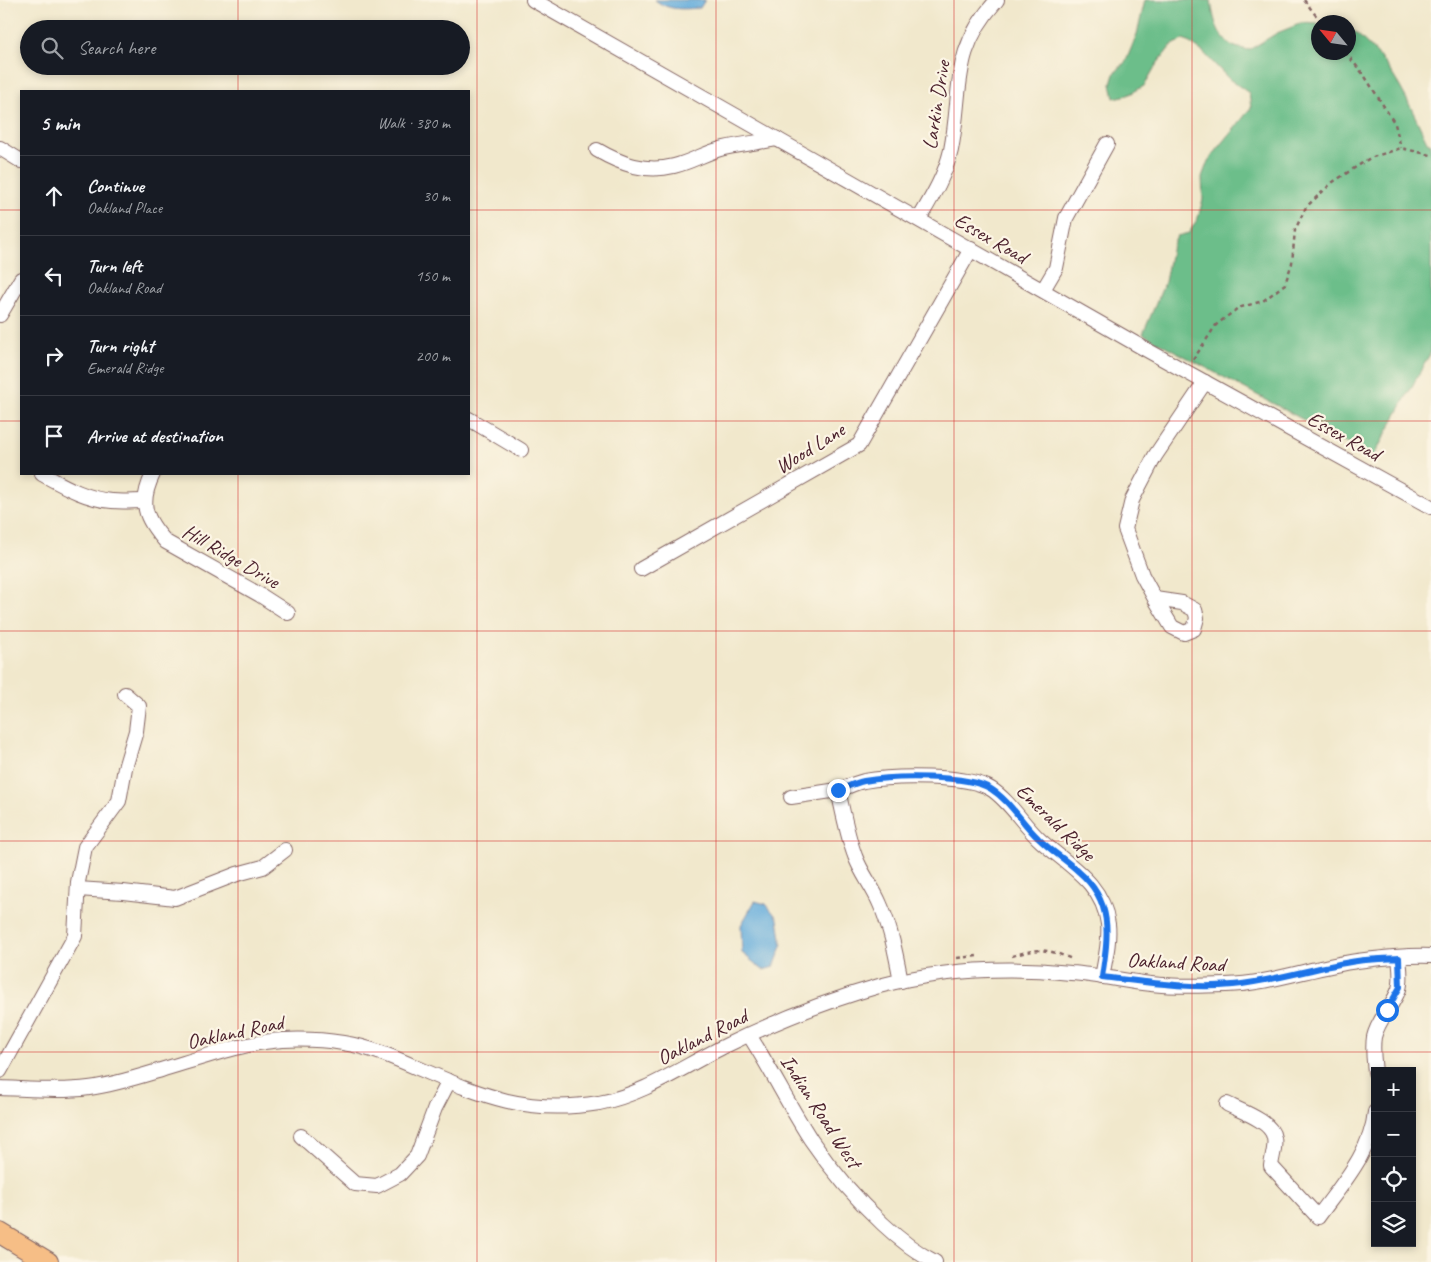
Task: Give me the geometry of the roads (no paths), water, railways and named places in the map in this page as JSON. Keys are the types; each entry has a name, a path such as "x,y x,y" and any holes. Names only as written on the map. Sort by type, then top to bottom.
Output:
{"highway":[{"path":"0,1232 48,1262"},
{"path":"0,1241 41,1262"}],"street":[{"name":"Essex Road","path":"533,0 1187,372 1431,507"},
{"name":"Larkin Drive","path":"919,219 939,185 950,151 962,61 971,36 984,14 997,0"},
{"path":"596,150 618,162 655,168 674,166 724,148 777,139"},
{"path":"1043,290 1056,268 1066,218 1107,144"},
{"path":"0,148 20,159"},
{"name":"Wood Lane","path":"642,569 859,445 971,249"},
{"path":"0,315 20,281"},
{"path":"1155,599 1142,575 1125,529 1132,500 1155,456 1205,382"},
{"path":"470,420 521,450"},
{"path":"44,475 76,492 94,498 113,501 144,501 153,475"},
{"name":"Hill Ridge Drive","path":"144,501 149,518 156,531 166,542 260,595 288,614"},
{"path":"0,1071 75,936 78,885 85,847 119,801 125,768 136,731 139,706 126,694"},
{"name":"Emerald Ridge","path":"792,797 838,790 863,782 892,778 962,779 991,788 1003,798 1021,822 1038,839 1080,872 1094,887 1104,906 1108,925 1102,977"},
{"path":"838,790 848,838 858,864 880,902 888,925 901,981"},
{"path":"78,885 175,898 263,866 285,850"},
{"name":"Oakland Road","path":"0,1088 46,1090 90,1088 248,1046 281,1040 344,1043 376,1051 470,1090 497,1099 528,1106 562,1106 601,1102 643,1089 749,1035 811,1008 857,992 901,981 968,971 1003,970 1072,973 1153,984 1232,985 1272,979 1356,961 1431,956"},
{"path":"1374,1067 1372,1052 1374,1037 1380,1022 1400,987 1399,958"},
{"name":"Indian Road West","path":"749,1035 812,1140 838,1176 862,1204 891,1231 917,1253 935,1262"},
{"path":"301,1136 354,1184 377,1186 400,1174 417,1156 435,1108 449,1081"},
{"path":"1226,1104 1260,1120 1271,1129 1275,1138 1271,1166 1318,1217 1350,1174 1365,1148 1371,1126"}],"water":[{"path":"655,0 705,0 700,8 682,9 671,8"},
{"path":"755,901 766,904 778,919 782,946 774,967 763,970 742,953 741,925"}]}
